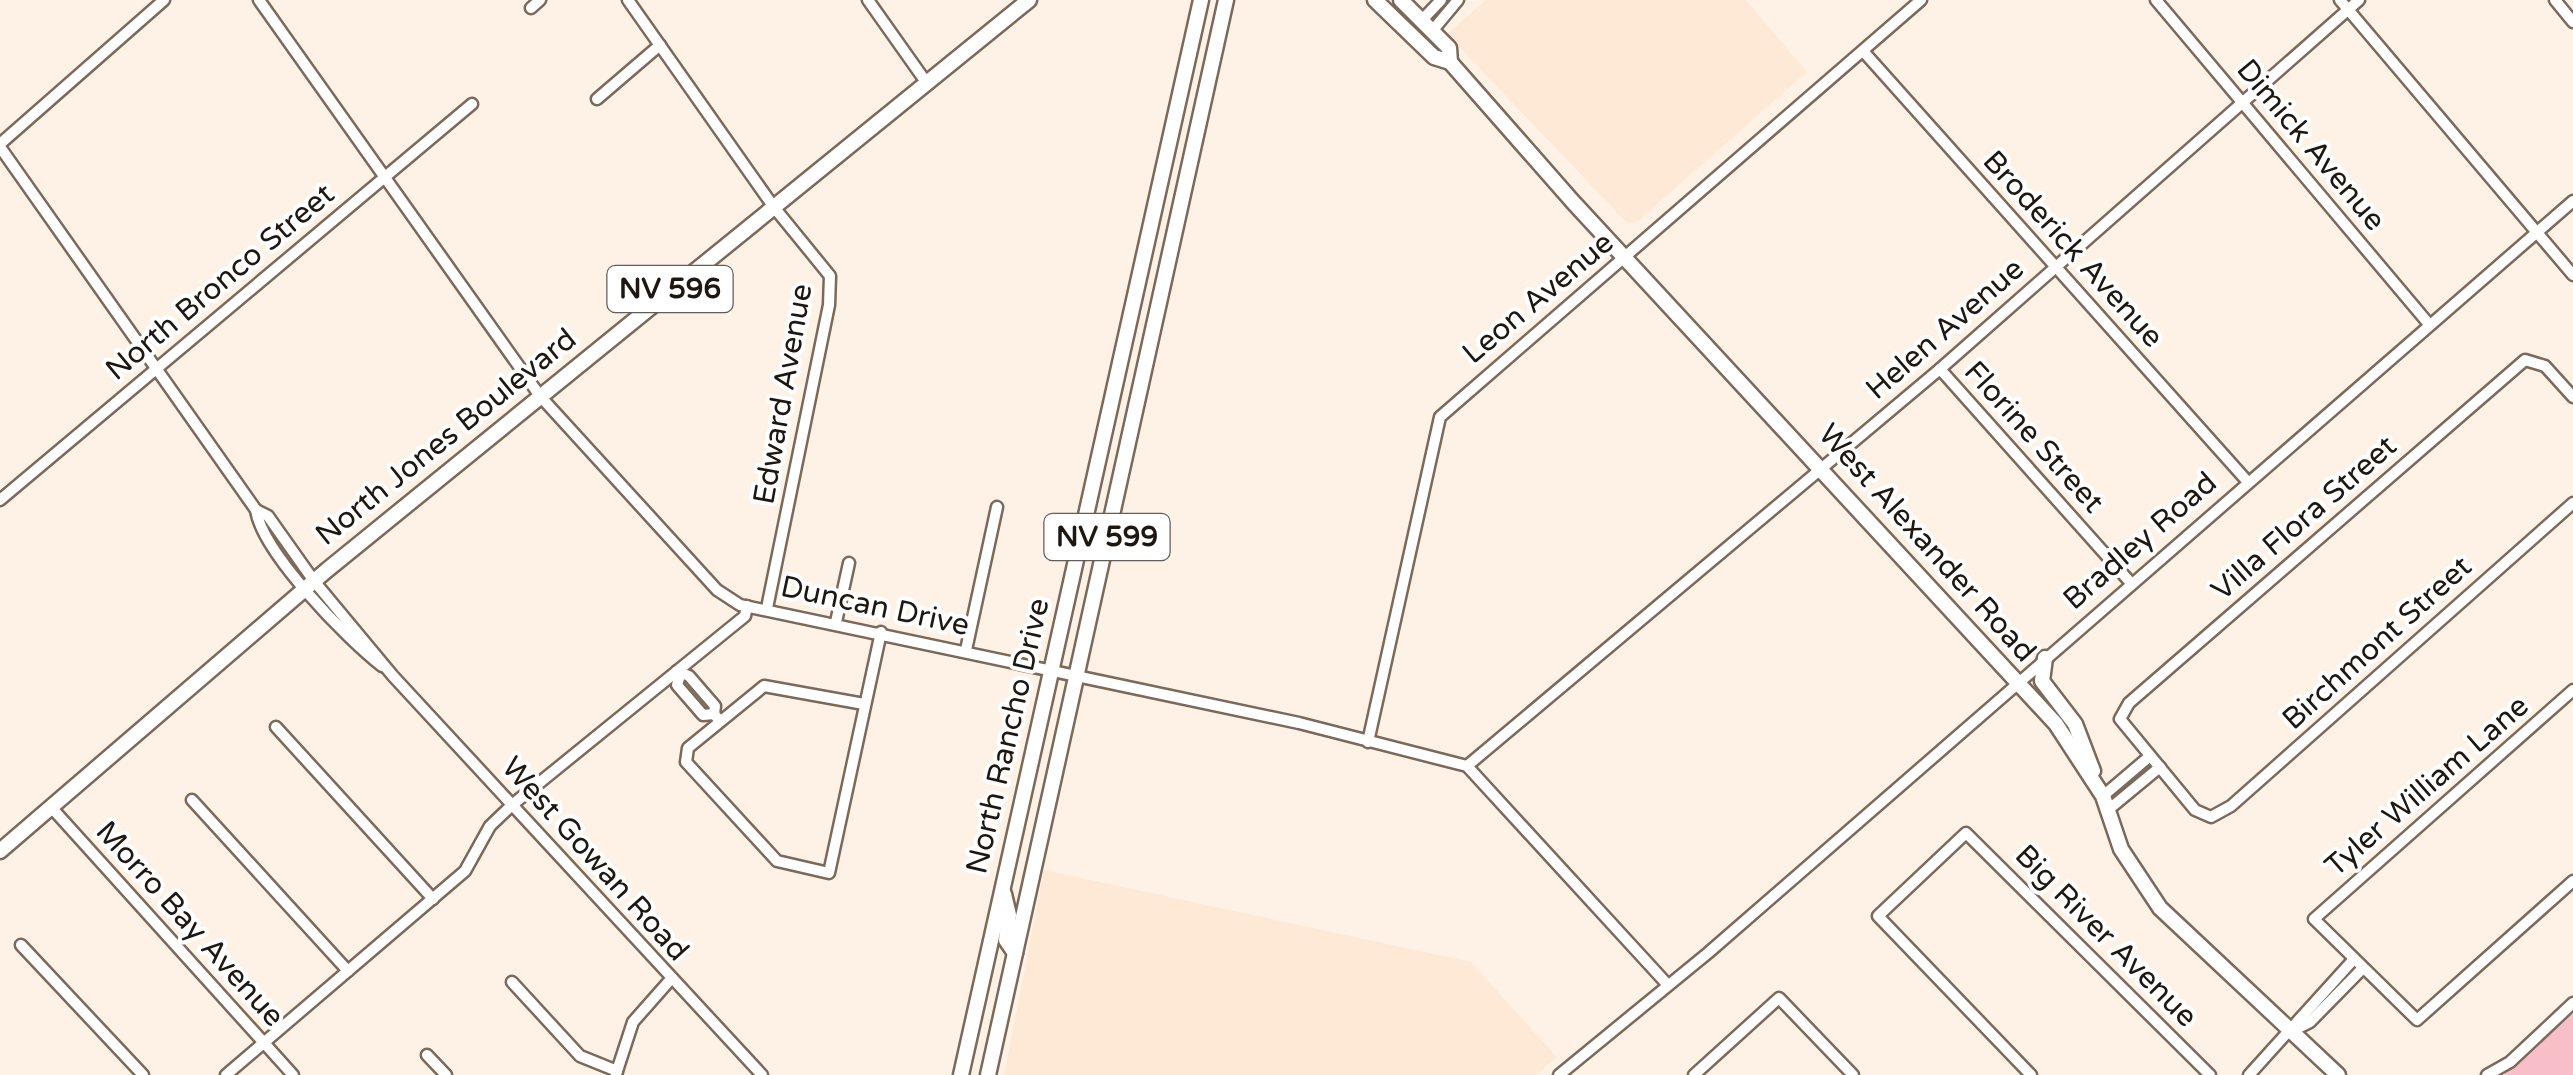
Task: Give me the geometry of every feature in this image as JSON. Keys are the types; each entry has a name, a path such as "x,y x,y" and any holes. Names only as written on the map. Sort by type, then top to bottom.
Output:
{"main road":[{"name":"North Jones Boulevard","path":"0,851 309,585 1028,0"},
{"name":"North Rancho Drive","path":"961,1075 1201,0"},
{"name":"North Rancho Drive","path":"988,1075 1226,0"},
{"name":"West Alexander Road","path":"1375,0 1434,57 1450,62 1625,258 2056,724 2105,803 2121,849 2160,908 2338,1075"},
{"name":"West Alexander Road","path":"1401,0 1448,48 1450,62"},
{"path":"2045,658 2042,681 2075,724 2090,755 2094,782"},
{"path":"1003,888 1009,916 1006,940 1015,953"},
{"path":"984,972 1006,988"}],"street":[{"path":"0,145 164,0"},
{"name":"Duncan Drive","path":"259,0 540,396 717,590 748,606 1299,723 1467,766"},
{"name":"Edward Avenue","path":"628,0 773,206 830,276 829,305 767,608"},
{"path":"868,0 926,82"},
{"path":"1428,25 1440,0"},
{"path":"1428,25 1458,0"},
{"name":"Leon Avenue","path":"1368,742 1440,416 1921,0"},
{"name":"Dimick Avenue","path":"2156,0 2428,324"},
{"name":"Helen Avenue","path":"1467,766 1940,370 2242,102 2344,5 2359,0"},
{"path":"2555,0 2573,22"},
{"path":"2344,5 2573,276"},
{"path":"597,99 660,45"},
{"name":"Broderick Avenue","path":"1862,51 2246,481"},
{"name":"North Bronco Street","path":"0,500 472,104"},
{"name":"West Gowan Road","path":"0,145 256,510 268,516 309,585 761,1075"},
{"name":"Bradley Road","path":"1563,1074 2573,201"},
{"name":"Villa Flora Street","path":"2150,756 2120,719 2129,703 2525,360 2546,366 2573,397"},
{"name":"Florine Street","path":"1940,370 2130,582"},
{"name":"Birchmont Street","path":"2160,767 2195,810 2211,817 2232,806 2573,503"},
{"path":"966,650 997,506"},
{"path":"836,622 849,563"},
{"path":"226,1075 474,860 490,826 512,804 678,673 745,616 748,606"},
{"path":"864,704 764,686 717,718 688,748 686,762 778,861 829,874 881,632"},
{"path":"678,673 677,684 704,715 717,718"},
{"name":"Tyler William Lane","path":"2359,963 2314,918 2573,690"},
{"path":"276,727 433,898"},
{"path":"2150,756 2160,767 2105,803 2150,756"},
{"path":"1467,766 1667,984"},
{"path":"192,800 348,971"},
{"name":"Morro Bay Avenue","path":"51,807 293,1075"},
{"name":"Big River Avenue","path":"2032,1075 1878,916 1966,832 2210,1075"},
{"path":"2250,1075 2291,1032 2310,1022 2359,963 2417,1020 2573,881"},
{"path":"21,945 142,1075"},
{"path":"512,982 580,1056 616,1073 633,1022 671,979"},
{"path":"1694,1075 1779,998 1853,1075"},
{"path":"2488,1075 2510,1062 2573,1003"},
{"path":"427,1054 446,1075"}],"shaded area":[{"path":"1486,0 1746,0 1807,72 1638,221 1627,223 1447,34"},
{"path":"1044,870 1471,962 1557,1057 1536,1075 1004,1075"},
{"path":"2573,1014 2573,1075 2504,1075"}]}
